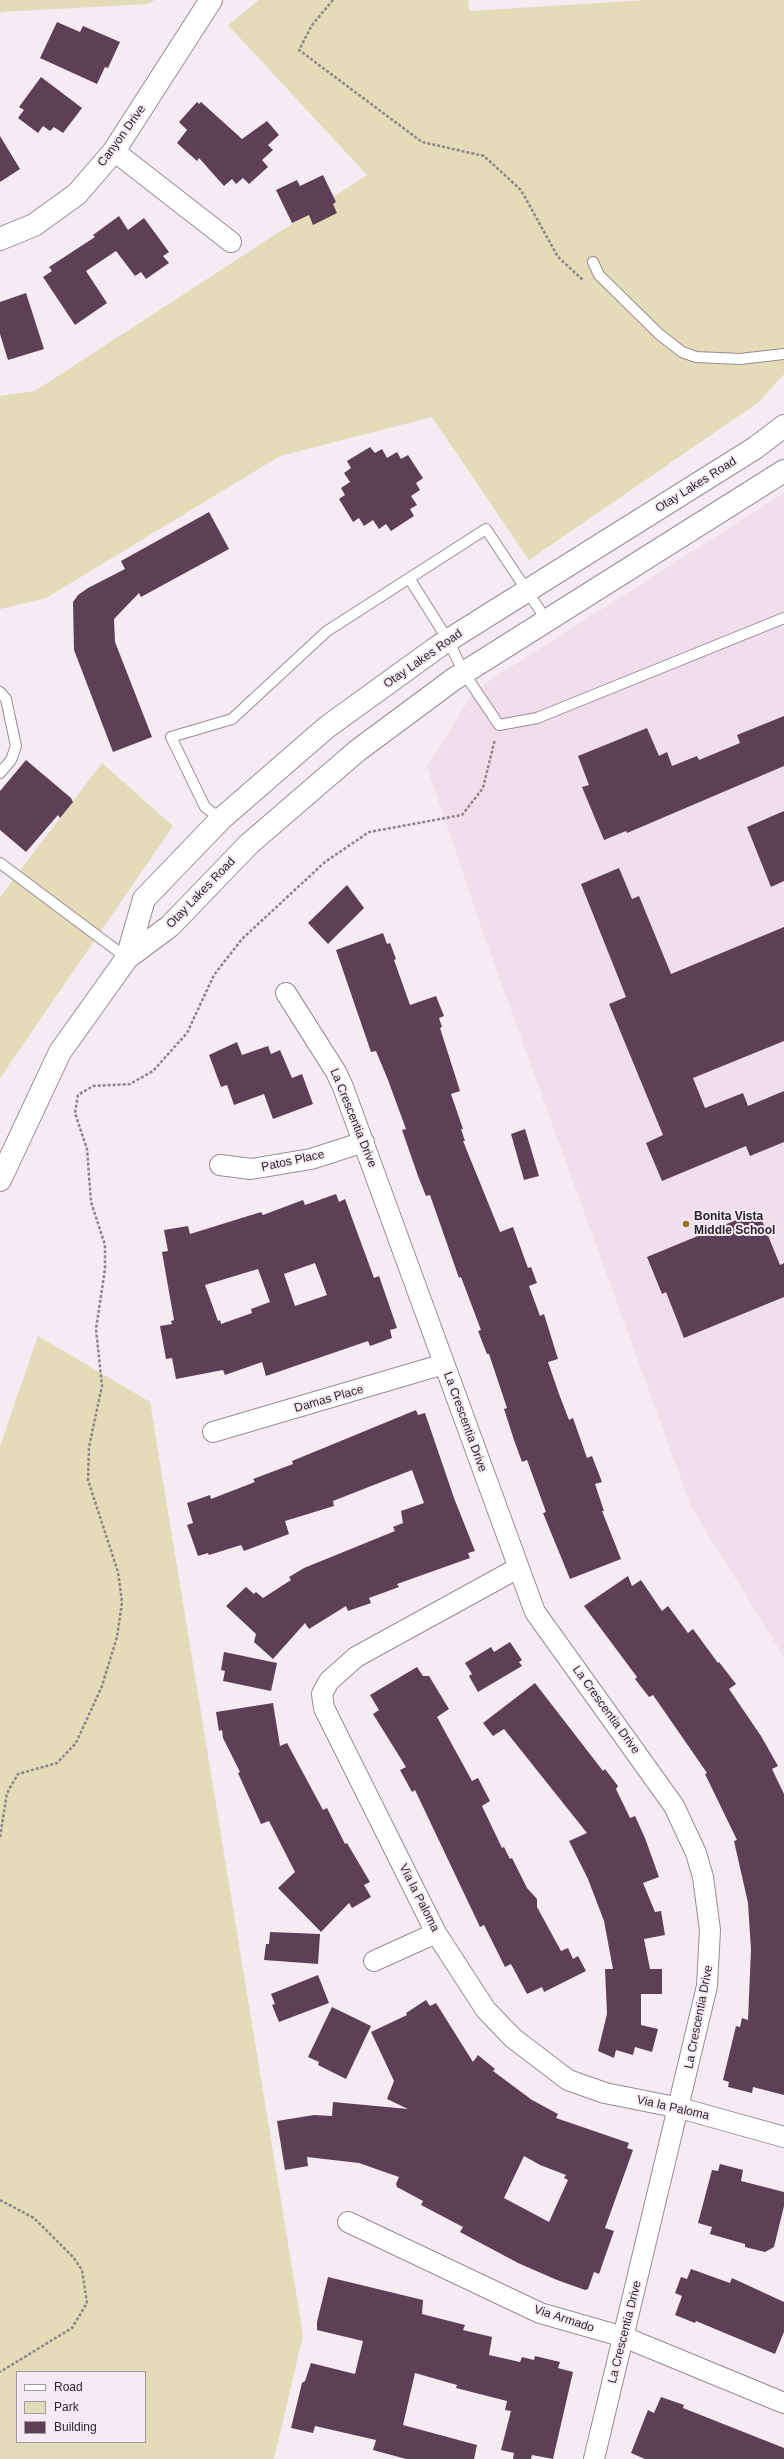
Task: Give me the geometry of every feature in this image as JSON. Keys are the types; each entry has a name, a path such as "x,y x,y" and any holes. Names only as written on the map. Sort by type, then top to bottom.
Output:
{"main road":[{"name":"Canyon Drive","path":"0,239 34,225 77,194 114,151 211,0"},
{"name":"Otay Lakes Road","path":"127,958 144,899 221,819 327,727 448,640 755,448 784,426"},
{"name":"Otay Lakes Road","path":"0,1180 60,1052 127,958 170,926 249,844 357,751 464,673 784,471"}],"street":[{"path":"114,151 232,242"},
{"name":"La Crescentia Drive","path":"286,993 336,1072 364,1142 535,1612 661,1785 678,1813 696,1852 708,1902 710,1958 707,1986 680,2108 594,2459"},
{"name":"Patos Place","path":"220,1165 251,1169 310,1159 364,1142"},
{"name":"Damas Place","path":"213,1432 444,1364"},
{"name":"Via la Paloma","path":"518,1568 356,1657 329,1681 322,1694 324,1708 436,1933 486,2010 513,2038 568,2080 605,2093 680,2108 784,2137"},
{"path":"374,1961 436,1933"},
{"name":"Via Armado","path":"348,2222 540,2313 624,2337 784,2403"}],"lane":[{"path":"593,262 599,275 659,334 682,352 696,357 740,359 784,354"},
{"path":"221,819 205,807 172,737 232,719 327,631 486,529 526,592 547,621"},
{"path":"409,578 448,640 464,673 499,725 537,718 784,618"},
{"path":"0,692 6,699 16,746 11,760 0,773"},
{"path":"0,863 127,958"}],"path":[{"path":"333,0 312,25 299,50 422,142 484,156 521,190 558,258 580,278 596,288 610,286"},
{"path":"0,1838 7,1793 18,1774 57,1763 76,1743 104,1679 117,1637 122,1602 118,1572 88,1480 89,1447 102,1386 96,1329 106,1269 105,1245 91,1202 87,1149 75,1113 78,1095 93,1086 130,1084 153,1071 187,1033 214,975 242,939 324,862 369,832 462,815 483,788 499,725"},
{"path":"0,2200 34,2218 73,2258 82,2270 87,2303 72,2328 0,2372"}],"shaded area":[{"name":"Bonita Vista Middle School","path":"784,493 784,1657 691,1507 486,941 427,767 475,690"}],"green space":[{"path":"0,0 155,0 148,4 1,12 0,15"},
{"path":"259,0 468,0 469,11 648,0 784,0 784,374 759,402 529,560 432,417 280,456 46,598 0,609 0,396 35,391 367,175 228,25"},
{"path":"102,763 173,826 0,1078 0,897"},
{"path":"38,1336 150,1402 303,2335 274,2459 0,2459 0,1446"}],"building":[{"path":"57,22 80,32 83,26 120,42 108,68 105,67 97,84 40,58"},
{"path":"41,77 82,108 63,133 54,127 50,131 43,126 38,133 18,118 24,110 19,107"},
{"path":"197,102 199,104 201,102 242,139 267,121 279,135 268,145 273,150 262,160 268,167 249,184 243,178 236,184 232,179 224,186 199,158 197,161 177,143 187,130 179,122"},
{"path":"0,136 20,169 0,182"},
{"path":"323,175 336,202 333,204 337,213 313,225 309,215 292,223 276,190 297,180 300,186"},
{"path":"119,216 128,230 144,218 169,252 163,256 169,263 146,279 141,272 135,276 116,251 86,271 107,303 75,325 43,277 52,271 49,267 95,237 93,235"},
{"path":"26,293 44,349 8,360 0,334 0,302"},
{"path":"370,447 375,453 382,449 387,458 397,452 401,459 408,455 423,478 416,483 420,490 411,496 417,505 410,509 414,516 391,531 386,524 379,529 373,520 364,526 359,518 353,522 339,499 345,495 341,488 350,482 344,473 351,468 347,461"},
{"path":"209,512 229,549 141,597 139,593 114,619 115,642 152,737 113,752 74,650 73,602 78,595 88,588 125,569 121,561"},
{"path":"784,716 784,766 627,833 626,831 604,840 582,787 589,785 578,756 647,728 659,756 667,752 672,766 697,756 699,760 740,743 737,735"},
{"path":"26,760 71,798 73,802 60,818 58,815 26,852 0,830 0,791"},
{"path":"784,811 784,881 771,887 747,827"},
{"path":"619,868 632,899 639,896 671,974 784,927 784,1041 693,1078 705,1108 743,1093 748,1106 784,1091 784,1142 750,1156 746,1146 662,1181 646,1143 663,1135 609,1004 626,997 581,884"},
{"path":"347,885 364,908 328,944 308,923"},
{"path":"383,933 387,944 390,943 396,959 394,960 410,1005 436,996 444,1016 439,1018 442,1027 440,1028 460,1091 451,1094 463,1129 461,1129 465,1141 463,1141 500,1232 513,1227 528,1268 531,1267 537,1283 529,1286 540,1316 544,1314 558,1359 548,1362 569,1420 573,1418 587,1458 592,1456 602,1482 595,1484 604,1511 602,1511 621,1559 570,1579 543,1513 546,1512 527,1460 522,1462 504,1409 507,1408 489,1354 487,1354 478,1331 481,1330 461,1277 459,1278 430,1195 426,1196 418,1176 402,1130 406,1129 376,1051 371,1052 336,950"},
{"path":"237,1042 242,1055 268,1046 271,1054 280,1050 292,1078 302,1074 313,1104 273,1119 264,1094 234,1105 227,1085 221,1087 209,1055"},
{"path":"525,1129 539,1176 524,1180 511,1134"},
{"path":"336,1194 339,1202 345,1199 374,1278 379,1276 397,1328 390,1330 392,1338 370,1346 368,1341 266,1376 262,1362 225,1375 223,1370 176,1379 172,1358 166,1359 160,1326 172,1324 171,1321 174,1320 162,1252 168,1251 164,1230 188,1226 190,1234 261,1212 263,1215 303,1200 305,1205","holes":["315,1263 327,1295 295,1306 284,1274","258,1269 270,1302 251,1309 252,1313 221,1324 220,1320 218,1321 205,1285"]},
{"path":"758,1211 780,1265 784,1263 784,1297 684,1338 666,1292 662,1294 647,1257"},
{"path":"416,1410 418,1415 425,1413 454,1498 475,1551 468,1553 470,1558 397,1584 399,1587 369,1598 371,1603 348,1611 346,1606 309,1629 305,1623 273,1659 254,1642 256,1634 226,1606 246,1587 254,1594 256,1592 263,1598 291,1580 289,1577 304,1568 395,1531 393,1527 403,1523 401,1511 424,1503 412,1470 333,1501 334,1506 285,1521 289,1534 244,1551 241,1545 209,1555 208,1553 198,1556 187,1525 193,1523 187,1503 210,1495 211,1499 255,1482 253,1479 293,1464 292,1461"},
{"path":"628,1576 632,1586 641,1580 662,1611 668,1606 688,1633 693,1629 718,1663 719,1662 736,1684 729,1689 761,1736 778,1766 772,1769 784,1794 784,2095 753,2087 752,2093 728,2087 729,2082 723,2080 736,2026 740,2027 742,2018 748,2020 751,1950 748,1903 734,1841 737,1840 705,1774 707,1773 653,1695 649,1697 635,1679 637,1677 584,1606"},
{"path":"510,1642 522,1660 519,1662 522,1666 478,1692 469,1676 472,1674 465,1663 491,1647 494,1652"},
{"path":"224,1652 277,1663 271,1691 223,1681 225,1671 221,1670"},
{"path":"417,1667 423,1676 429,1676 449,1709 437,1717 472,1781 478,1778 490,1801 482,1806 502,1848 504,1847 510,1859 512,1858 527,1888 537,1899 537,1907 561,1951 568,1948 573,1959 578,1956 586,1971 544,1992 542,1987 527,1994 511,1964 505,1967 484,1925 480,1927 415,1790 412,1792 400,1770 406,1767 373,1714 379,1710 370,1695"},
{"path":"535,1683 603,1771 605,1769 618,1786 616,1789 630,1818 635,1816 645,1838 659,1877 643,1883 655,1912 661,1911 665,1935 644,1939 650,1969 662,1969 662,1994 641,1994 641,2025 658,2029 652,2052 635,2047 633,2055 616,2050 614,2058 598,2051 607,2014 605,1969 613,1969 604,1921 588,1879 569,1841 587,1833 504,1729 493,1736 483,1723"},
{"path":"273,1703 280,1746 287,1743 323,1810 327,1808 345,1844 347,1843 370,1882 364,1885 371,1897 352,1908 349,1903 321,1932 278,1888 295,1872 269,1821 261,1824 238,1773 240,1772 223,1738 222,1730 219,1731 216,1712"},
{"path":"270,1932 320,1934 318,1964 264,1960 266,1944 269,1944"},
{"path":"318,1975 329,2003 279,2022 272,2005 275,2004 271,1994"},
{"path":"426,2000 430,2006 436,2003 473,2062 478,2055 495,2069 493,2071 532,2100 558,2114 556,2118 629,2143 627,2148 633,2150 605,2228 614,2231 599,2274 594,2272 588,2289 585,2290 557,2280 518,2263 460,2232 463,2227 421,2205 423,2201 397,2187 396,2184 399,2177 359,2163 307,2157 308,2166 285,2170 277,2121 314,2115 332,2116 333,2102 408,2109 387,2099 394,2081 371,2032 407,2015 406,2013","holes":["524,2156 540,2165 566,2175 564,2178 568,2180 549,2222 504,2198"]},
{"path":"332,2007 371,2026 346,2079 318,2065 319,2062 308,2057"},
{"path":"720,2164 743,2170 741,2181 784,2192 784,2206 774,2247 765,2252 745,2247 745,2244 710,2234 712,2227 698,2223 712,2170 718,2171"},
{"path":"691,2269 730,2283 732,2278 784,2302 784,2332 775,2354 696,2321 695,2323 675,2315 682,2296 675,2293 681,2277 687,2279"},
{"path":"328,2277 423,2300 422,2314 465,2325 463,2330 492,2337 489,2355 520,2362 522,2357 534,2360 535,2356 560,2362 558,2368 573,2372 553,2459 532,2455 531,2459 513,2459 514,2453 501,2450 511,2411 505,2410 507,2401 456,2388 457,2385 415,2373 403,2425 477,2445 474,2459 406,2459 373,2450 376,2440 315,2426 313,2433 291,2428 302,2383 305,2381 311,2363 355,2374 363,2341 317,2330 317,2322"},
{"path":"661,2397 684,2405 683,2408 784,2448 784,2459 645,2459 631,2453 648,2410 654,2413"}],"place":[{"name":"Bonita Vista Middle School","path":"686,1224"}]}
